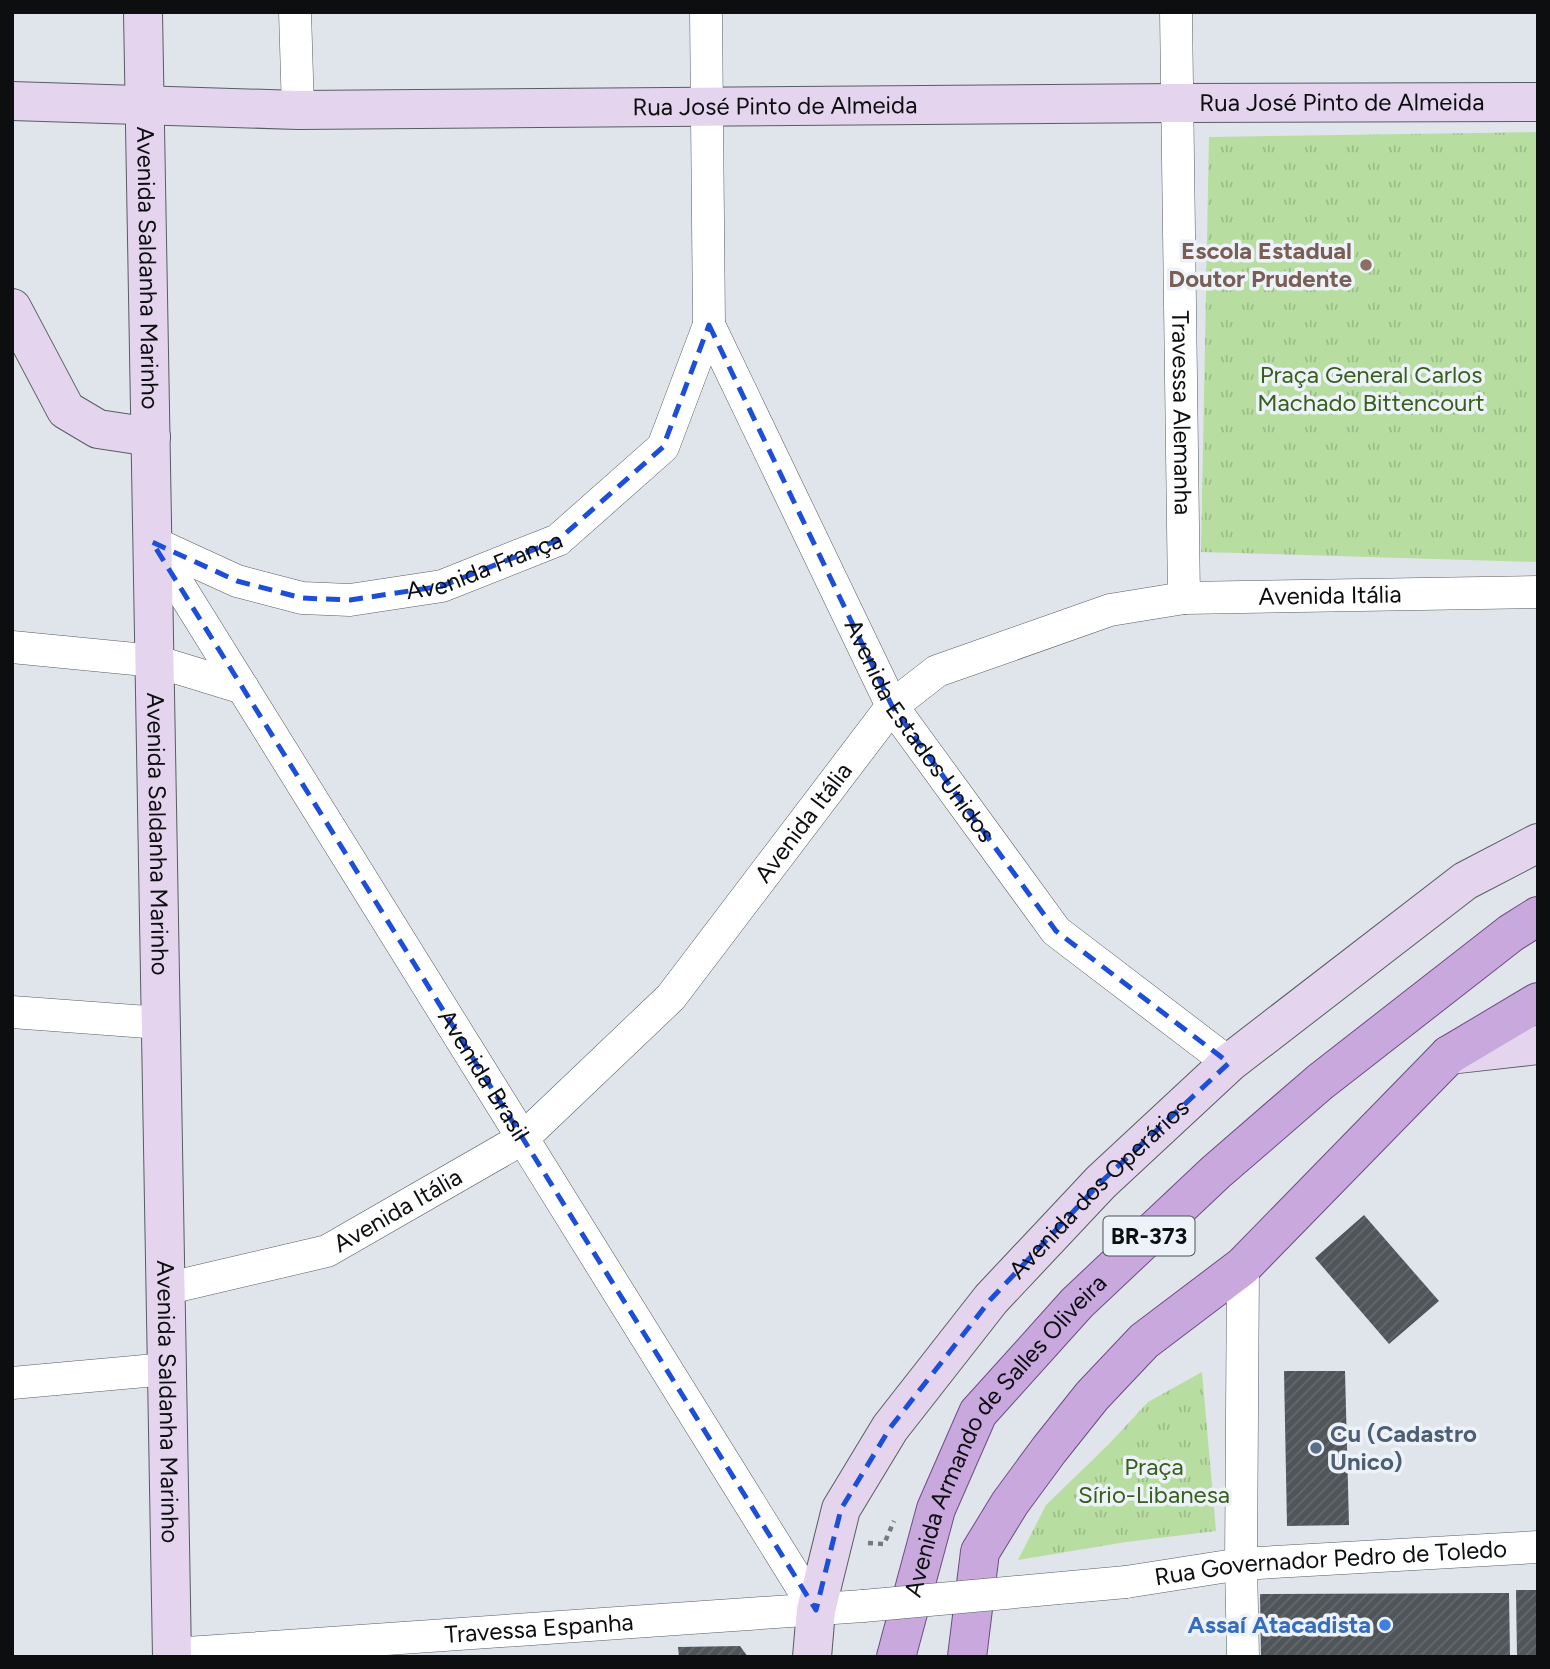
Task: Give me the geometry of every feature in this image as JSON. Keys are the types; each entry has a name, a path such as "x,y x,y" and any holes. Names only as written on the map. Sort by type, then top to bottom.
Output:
{"main road":[{"name":"Avenida Armando de Salles Oliveira","path":"896,1657 936,1509 978,1413 1077,1303 1216,1172 1320,1082 1511,933 1538,916"},
{"name":"Avenida Armando de Salles Oliveira","path":"967,1657 980,1552 1010,1503 1091,1396 1144,1341 1243,1266 1449,1055 1538,1002"}],"street":[{"name":"Avenida Saldanha Marinho","path":"143,12 172,1655"},
{"path":"295,12 298,110"},
{"path":"706,12 709,325"},
{"name":"Travessa Alemanha","path":"1177,12 1184,597"},
{"name":"Rua José Pinto de Almeida","path":"12,101 298,110 1538,102"},
{"path":"12,308 65,410 98,429 150,437"},
{"name":"Avenida França","path":"152,542 237,581 302,598 350,600 442,586 558,540 663,447 709,325"},
{"name":"Avenida Estados Unidos","path":"709,325 892,706 1056,931 1229,1063"},
{"name":"Avenida Brasil","path":"152,542 816,1610"},
{"name":"Avenida Itália","path":"165,1289 327,1251 523,1139 671,997 892,706 937,671 1110,610 1184,597 1538,592"},
{"path":"12,647 155,661 243,688"},
{"name":"Avenida dos Operários","path":"812,1657 816,1610 841,1509 890,1428 991,1299 1101,1182 1229,1063 1465,881 1538,843"},
{"path":"12,1013 161,1023"},
{"path":"1449,1055 1538,1045"},
{"path":"1243,1266 1243,1657"},
{"path":"12,1383 167,1369"},
{"name":"Rua Governador Pedro de Toledo","path":"863,1606 1126,1582 1241,1564 1538,1547"},
{"name":"Travessa Espanha","path":"172,1655 863,1606"}],"highlighted area":[{"path":"709,325 892,706 1056,931 1229,1063 1101,1182 991,1299 890,1428 841,1509 816,1610 152,542 237,581 302,598 350,600 442,586 558,540 663,447"}],"green space":[{"name":"Praça General Carlos Machado Bittencourt","path":"1538,132 1538,562 1201,552 1209,137"},
{"name":"Praça Sírio-Libanesa","path":"1202,1372 1216,1531 1126,1542 1018,1560 1046,1505 1148,1402"}],"building":[{"path":"1364,1215 1439,1301 1389,1344 1315,1258"},
{"name":"Cu (Cadastro Unico)","path":"1284,1371 1345,1371 1349,1525 1287,1526"},
{"path":"1516,1590 1538,1590 1538,1657 1517,1657"},
{"name":"Assaí Atacadista","path":"1509,1593 1510,1657 1261,1657 1260,1594"},
{"path":"740,1646 748,1657 679,1657 678,1647"}],"place":[{"name":"Escola Estadual Doutor Prudente","path":"1366,265"},
{"name":"Cu (Cadastro Unico)","path":"1316,1448"},
{"name":"Assaí Atacadista","path":"1385,1625"}]}
